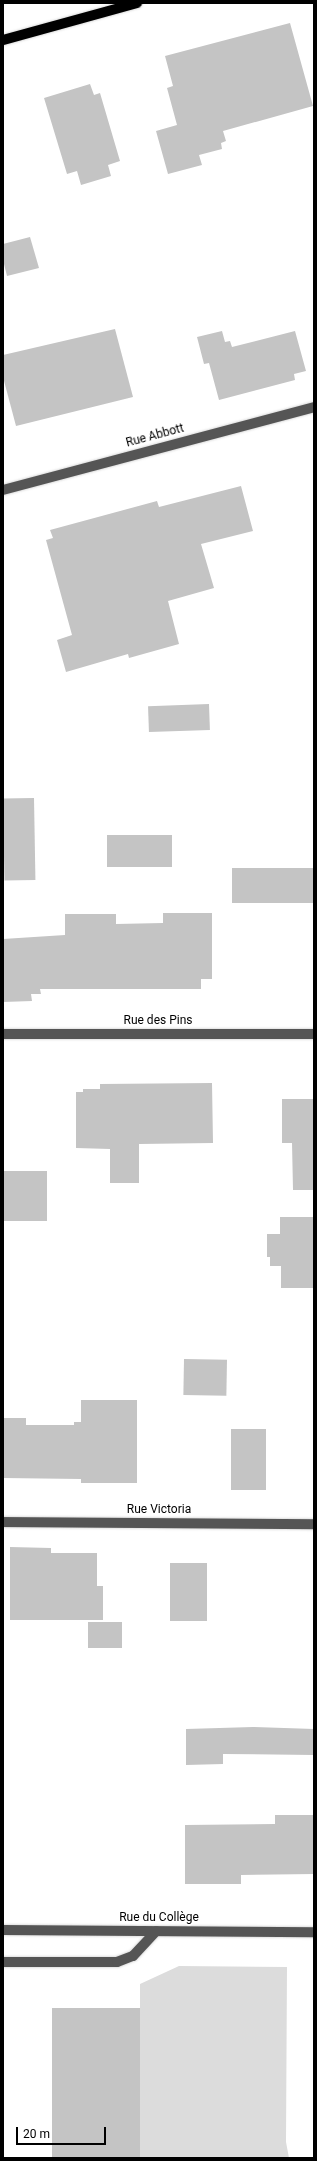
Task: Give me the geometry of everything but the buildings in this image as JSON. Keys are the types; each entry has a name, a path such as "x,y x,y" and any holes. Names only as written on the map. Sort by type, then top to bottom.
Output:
{"main road":[{"path":"3,40 137,3"}],"street":[{"name":"Rue Abbott","path":"3,490 314,407"},
{"name":"Rue des Pins","path":"3,1034 314,1034"},
{"name":"Rue Victoria","path":"3,1522 314,1524"},
{"name":"Rue du Collège","path":"3,1930 314,1932"},
{"path":"3,1962 117,1962 133,1956 156,1931"}],"shaded area":[{"path":"179,1966 287,1967 286,2142 289,2158 140,2158 140,1984"}]}
